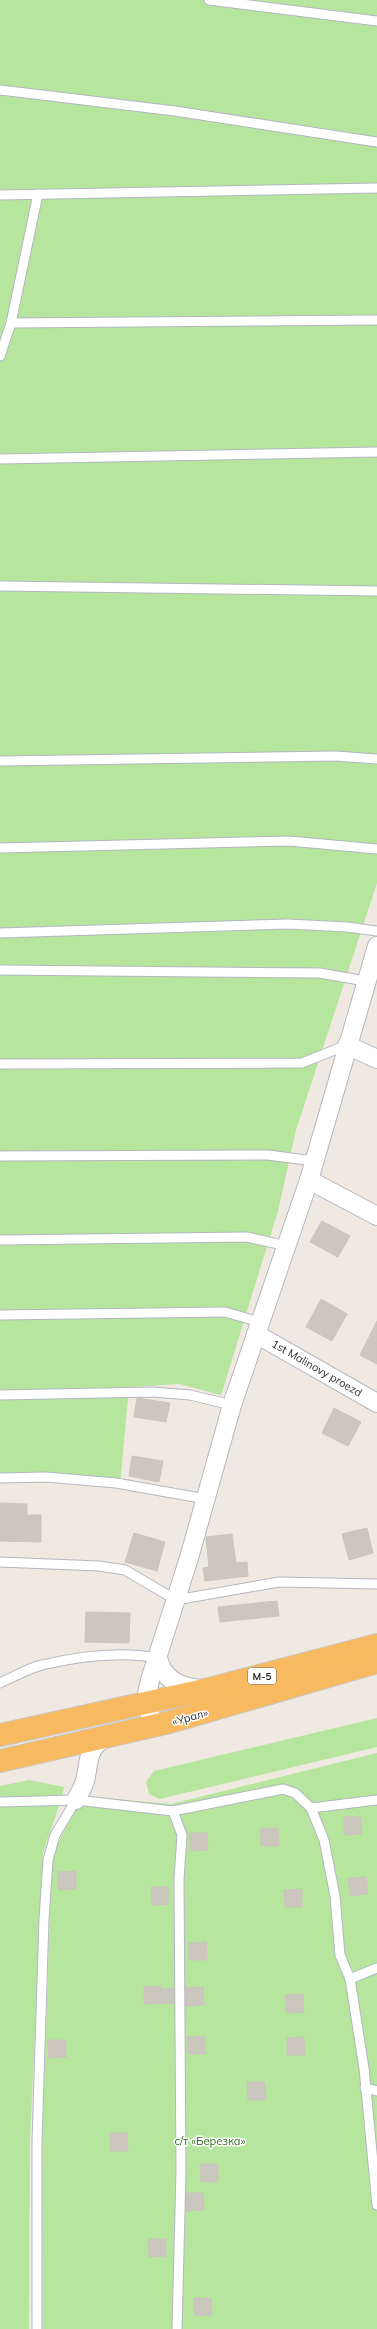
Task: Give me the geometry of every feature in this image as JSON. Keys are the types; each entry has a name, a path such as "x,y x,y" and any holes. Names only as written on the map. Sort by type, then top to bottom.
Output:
{"highway":[{"name":"«Урал»","path":"0,1735 147,1704 377,1645"},
{"name":"«Урал»","path":"0,1762 102,1740 153,1727 377,1662"}],"street":[{"path":"153,1727 146,1694 176,1600 232,1405 309,1180 365,982 377,946"},
{"path":"347,1045 377,1059"},
{"path":"309,1180 377,1216"},
{"name":"1st Malinovy proezd","path":"258,1328 377,1403"},
{"path":"156,1664 172,1681 187,1687 208,1689"},
{"path":"109,1712 136,1696 156,1664"},
{"path":"76,1800 84,1783 91,1751 102,1740"},
{"path":"58,1749 76,1751 84,1757 87,1768"}],"lane":[{"path":"209,0 377,21"},
{"path":"0,90 175,112 377,142"},
{"path":"0,195 377,188"},
{"path":"0,356 11,324 38,194"},
{"path":"11,324 377,320"},
{"path":"0,459 377,452"},
{"path":"0,586 377,591"},
{"path":"0,761 335,756 377,759"},
{"path":"0,848 289,841 377,849"},
{"path":"0,933 288,924 346,927 377,931"},
{"path":"0,970 320,973 365,982"},
{"path":"0,1064 302,1063 347,1045"},
{"path":"0,1156 268,1155 314,1161"},
{"path":"0,1240 248,1237 287,1246"},
{"path":"0,1315 225,1312 258,1328"},
{"path":"0,1396 153,1392 190,1396 232,1405"},
{"path":"0,1478 46,1477 116,1483 206,1499"},
{"path":"0,1562 99,1566 125,1570 176,1600 279,1582 377,1584"},
{"path":"0,1683 41,1665 65,1661 124,1654 156,1664"},
{"path":"0,1802 76,1800 173,1811 283,1789 295,1793 311,1808 324,1840 335,1896 340,1955 350,1979 365,2088 377,2205"},
{"path":"37,2329 37,2142 47,1874 50,1848 55,1835 76,1800"},
{"path":"311,1808 377,1800"},
{"path":"173,1811 182,1835 179,1879 181,2172 177,2329"},
{"path":"350,1979 377,1968"},
{"path":"365,2088 377,2091"}],"green space":[{"path":"0,0 377,0 377,883 296,1130 278,1211 221,1395 179,1384 129,1387 120,1485 44,1482 0,1483"},
{"path":"377,1718 377,1747 160,1799 149,1794 146,1782 154,1771"},
{"name":"с/т «Березка»","path":"377,1753 377,2329 43,2329 42,2141 52,1856 81,1796 171,1804"},
{"path":"29,1780 64,1787 60,1804 43,1854 30,2141 29,2329 0,2329 0,1786"}],"building":[{"path":"322,1221 350,1236 338,1257 310,1242"},
{"path":"321,1299 347,1314 332,1341 306,1327"},
{"path":"377,1321 377,1364 360,1355"},
{"path":"137,1398 170,1403 166,1422 134,1417"},
{"path":"334,1408 361,1422 348,1446 322,1433"},
{"path":"132,1456 163,1461 159,1482 129,1476"},
{"path":"0,1503 27,1504 27,1515 41,1515 41,1542 0,1541"},
{"path":"367,1528 373,1553 349,1560 342,1534"},
{"path":"134,1533 165,1542 157,1571 125,1562"},
{"path":"232,1534 236,1563 247,1562 248,1576 205,1581 203,1568 209,1567 206,1537"},
{"path":"277,1601 279,1616 220,1622 218,1607"},
{"path":"86,1612 130,1613 129,1643 85,1642"},
{"path":"344,1817 361,1817 362,1834 344,1835"},
{"path":"278,1828 279,1846 261,1846 260,1829"},
{"path":"190,1833 207,1833 208,1850 190,1851"},
{"path":"76,1871 76,1889 59,1890 58,1872"},
{"path":"366,1877 368,1894 350,1896 348,1878"},
{"path":"151,1887 169,1887 169,1904 152,1905"},
{"path":"302,1889 302,1907 285,1907 284,1890"},
{"path":"206,1942 207,1960 189,1960 189,1943"},
{"path":"161,1986 161,1989 174,1988 174,2003 144,2004 144,1987"},
{"path":"203,1987 204,2005 186,2006 186,1988"},
{"path":"303,1994 304,2012 286,2013 285,1995"},
{"path":"204,2036 205,2054 188,2054 187,2037"},
{"path":"304,2037 305,2055 287,2055 287,2038"},
{"path":"48,2040 66,2040 66,2057 49,2058"},
{"path":"247,2082 265,2082 266,2100 248,2100"},
{"path":"110,2133 127,2133 128,2151 110,2151"},
{"path":"200,2164 218,2164 218,2182 201,2182"},
{"path":"186,2193 203,2193 204,2210 186,2211"},
{"path":"148,2239 166,2239 166,2256 149,2257"},
{"path":"194,2298 211,2298 212,2315 195,2316"}]}
